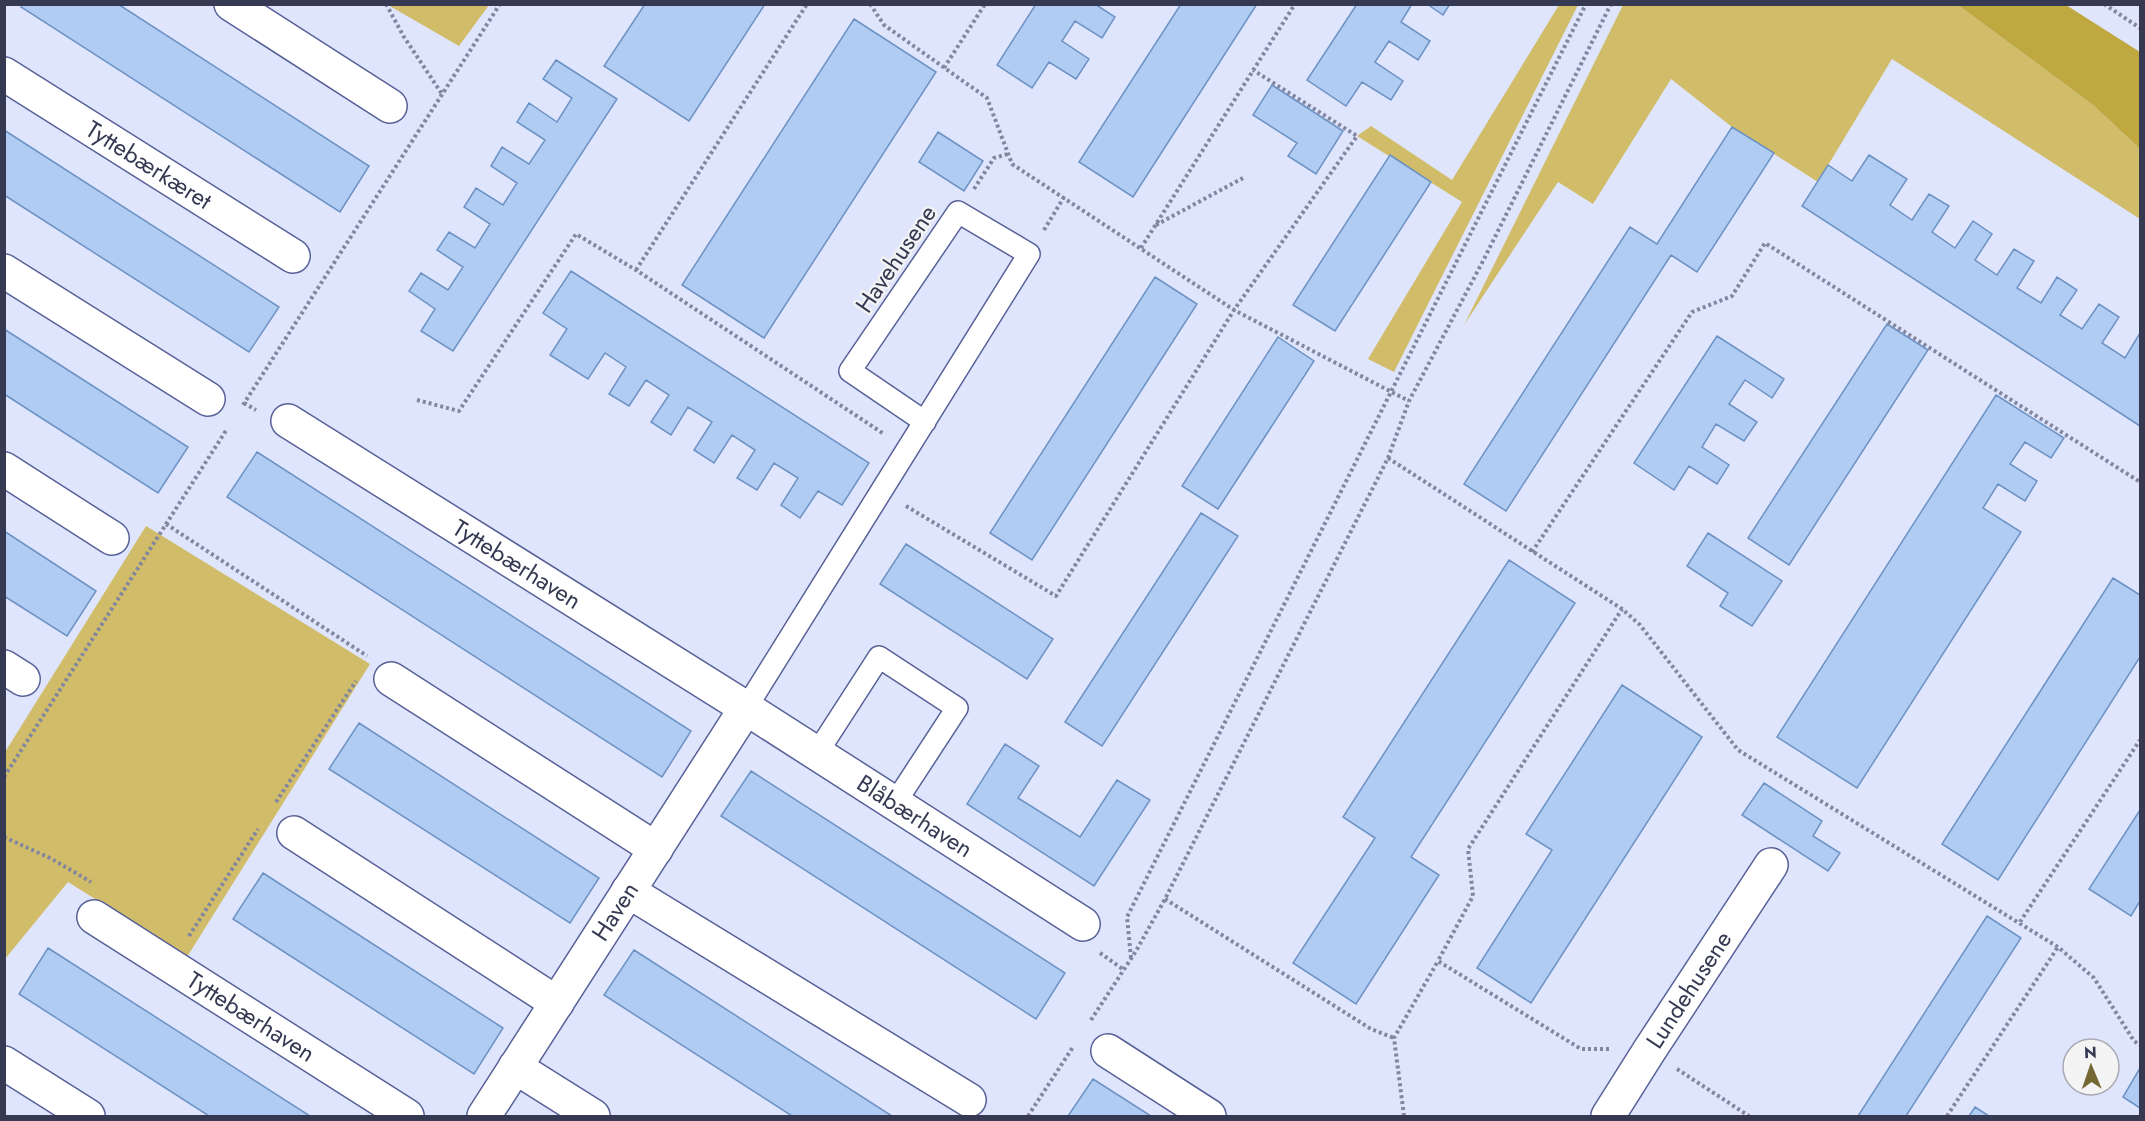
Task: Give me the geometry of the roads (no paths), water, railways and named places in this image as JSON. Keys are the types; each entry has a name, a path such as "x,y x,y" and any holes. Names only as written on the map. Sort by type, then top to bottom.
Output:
{"street":[{"path":"231,4 390,106"},
{"name":"Tyttebærkæret","path":"4,74 293,256"},
{"path":"4,271 208,399"},
{"name":"Tyttebærhaven","path":"288,421 746,708"},
{"path":"4,469 112,538"},
{"path":"381,669 656,849"},
{"name":"Blåbærhaven","path":"746,708 1083,924"},
{"name":"Haven","path":"484,1116 746,708"},
{"path":"294,833 557,1003"},
{"name":"Lundehusene","path":"1608,1116 1771,865"},
{"path":"628,891 969,1100"},
{"name":"Tyttebærhaven","path":"97,902 407,1116"},
{"path":"1108,1051 1209,1116"},
{"path":"4,1063 88,1116"},
{"path":"515,1067 593,1116"}],"lane":[{"name":"Havehusene","path":"958,212 1029,254 925,422 850,371 958,212"},
{"path":"746,708 925,422"},
{"path":"817,753 879,657 889,663 957,708 895,803"}]}
